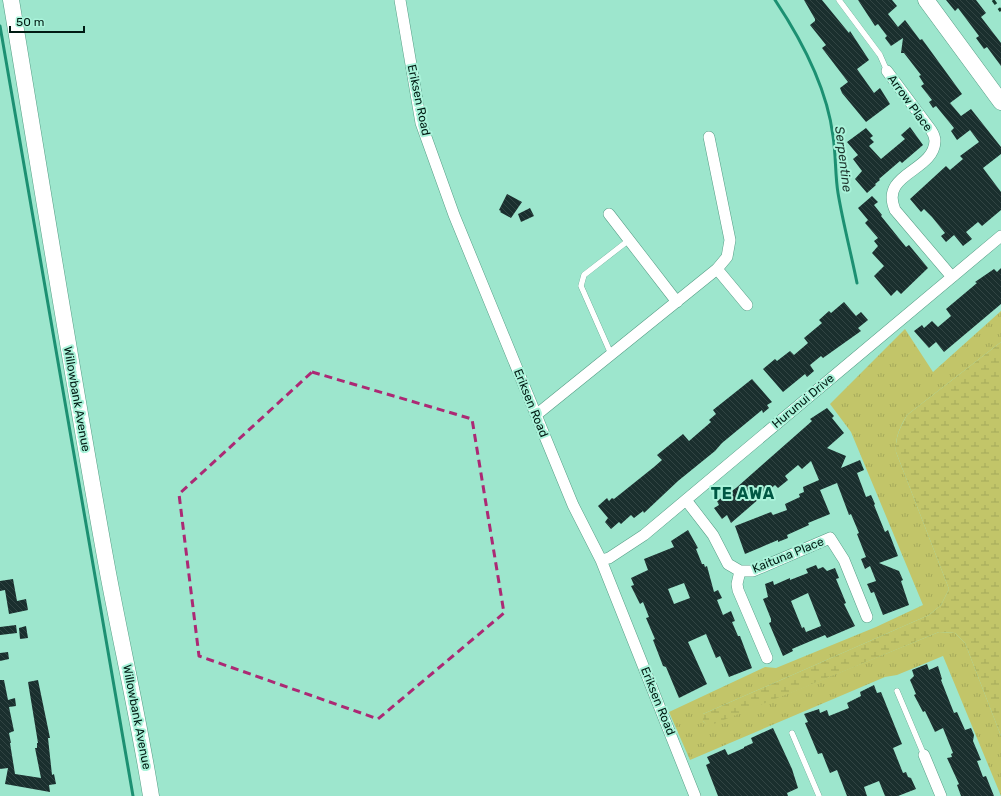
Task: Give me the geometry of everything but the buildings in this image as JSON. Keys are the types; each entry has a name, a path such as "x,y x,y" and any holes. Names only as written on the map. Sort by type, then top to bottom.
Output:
{"main road":[{"name":"Willowbank Avenue","path":"11,0 56,279 108,575 135,703 151,796"},
{"path":"926,0 1001,102"}],"street":[{"name":"Eriksen Road","path":"400,0 421,123 454,215 573,505 601,560 695,796"},
{"name":"Arrow Place","path":"887,71 931,130 935,141 933,150 927,158 900,180 895,186 892,194 892,201 895,210 952,277"},
{"path":"536,415 717,269 727,257 730,240 709,137"},
{"path":"609,214 677,302"},
{"name":"Hurunui Drive","path":"601,560 609,558 629,546 686,500 1001,236"},
{"path":"717,269 748,305"},
{"name":"Kaituna Place","path":"686,500 713,535 728,564 740,571 753,570 830,538 844,560 867,617"},
{"path":"740,571 738,590 767,658"},
{"path":"924,755 940,796"}],"lane":[{"name":"Arrow Place","path":"839,0 880,55 887,71"},
{"path":"611,354 581,286 584,275 629,240"},
{"path":"897,691 924,755"},
{"path":"792,733 818,796"}],"highlighted area":[{"path":"312,372 472,419 504,613 378,719 199,656 179,494"}],"green space":[{"path":"1001,311 1001,342 907,415 897,437 896,452 949,589 941,605 929,615 703,714 703,721 709,726 939,632 955,633 965,643 1001,736 1001,796 943,656 897,675 885,677 690,760 669,712 765,667 776,668 876,627 923,605 851,432 830,404 905,329 933,372"},
{"path":"1001,342 1001,736 965,643 955,633 939,632 709,727 703,721 703,714 929,615 941,605 949,589 896,452 897,437 907,415"}],"waterway":[{"name":"Serpentine","path":"775,0 785,15 812,65 825,100 833,136 836,179 842,216 857,283"},
{"path":"0,26 133,796"}],"railway":[{"path":"993,0 1001,11"}],"district":[{"name":"TE AWA","path":"743,493"}]}
